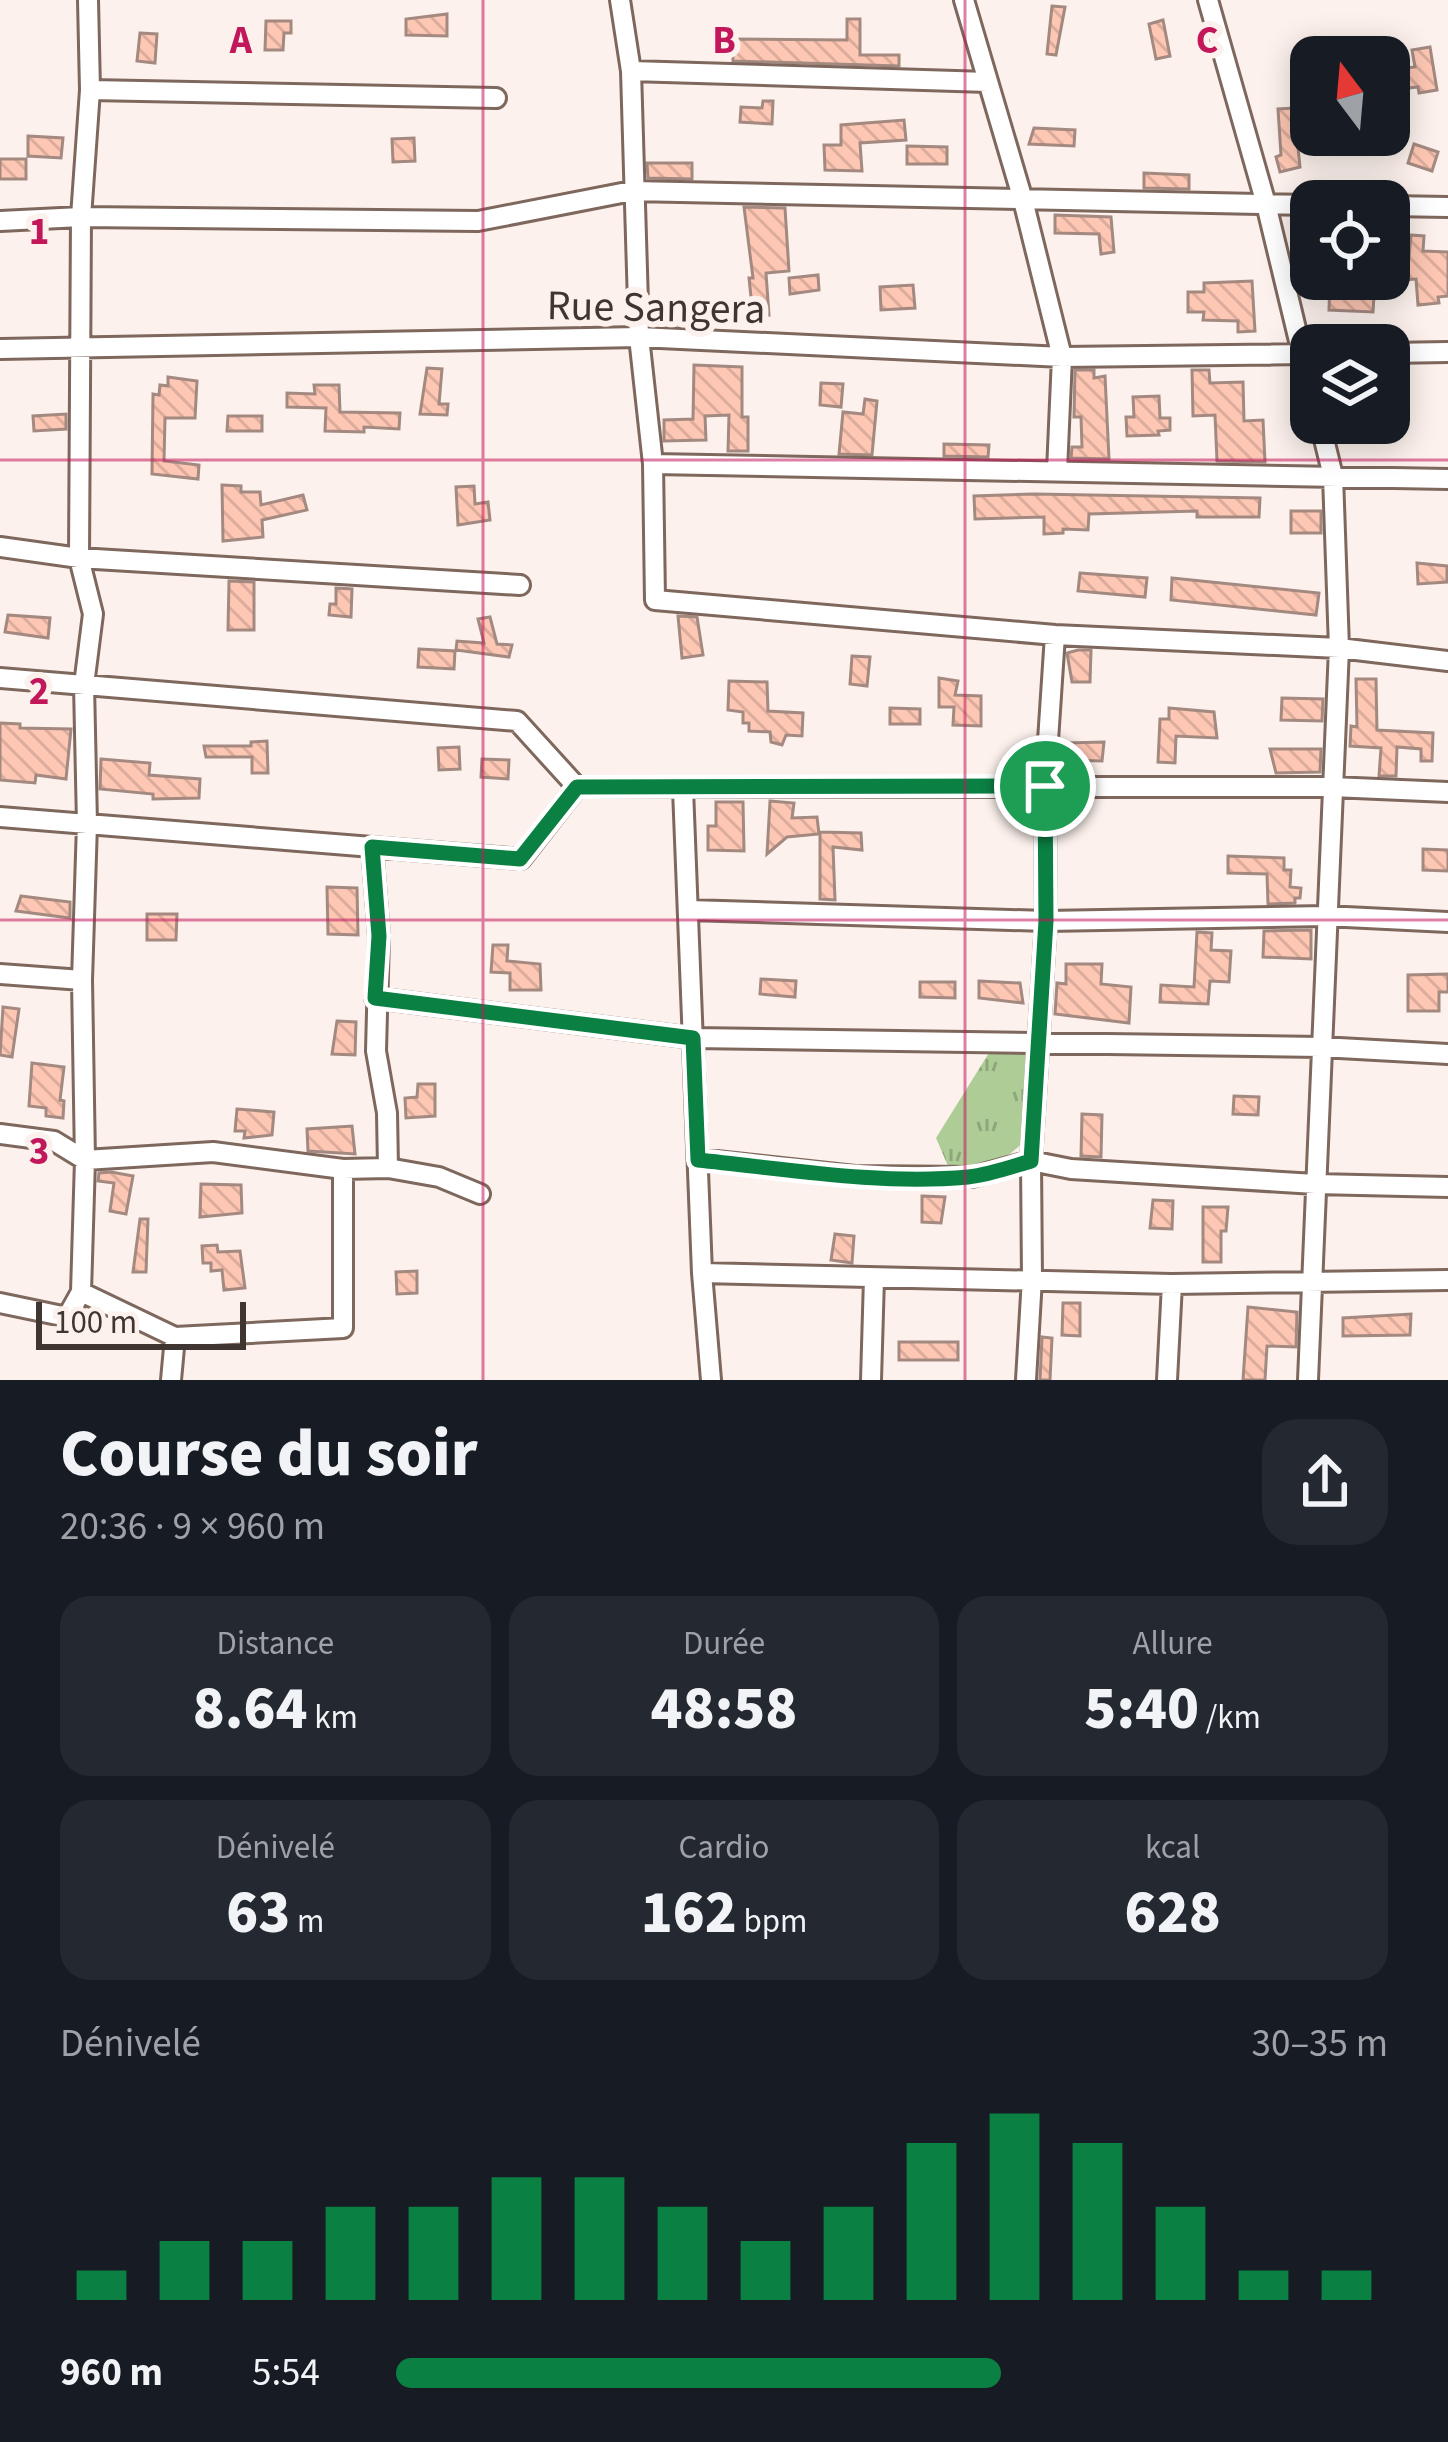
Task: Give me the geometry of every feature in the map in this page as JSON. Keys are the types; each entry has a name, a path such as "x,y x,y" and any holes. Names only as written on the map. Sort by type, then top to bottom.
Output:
{"street":[{"path":"0,1303 68,1317 81,1292 87,824 84,685 93,614 80,558 81,217 90,90 88,0"},
{"path":"620,0 631,71 632,191 639,337 653,464 655,600 1054,635 1339,648 1448,661"},
{"path":"964,0 1023,200 1062,357 1058,471"},
{"path":"1208,0 1298,324"},
{"path":"631,71 988,82"},
{"path":"90,90 496,98"},
{"path":"0,221 81,217 478,221 632,191 1290,205"},
{"path":"1410,206 1448,207"},
{"name":"Rue Sangera","path":"0,349 639,337 1062,357 1290,354"},
{"path":"1410,353 1448,352"},
{"path":"1308,1380 1339,648 1334,476 1326,444"},
{"path":"653,464 1448,479"},
{"path":"0,547 80,558 520,585"},
{"path":"1026,1380 1054,635"},
{"path":"0,678 517,721 577,787 1332,787 1448,792"},
{"path":"0,817 520,859 577,787"},
{"path":"683,789 702,1273 711,1380"},
{"path":"372,847 379,936 376,1051 387,1113 388,1168"},
{"path":"688,910 1046,921 1325,916 1448,922"},
{"path":"0,974 82,980"},
{"path":"375,998 693,1038 1321,1047 1448,1054"},
{"path":"0,1134 54,1142 85,1160 213,1152 343,1169 388,1168 439,1177 480,1194"},
{"path":"698,1160 855,1176 972,1177 1031,1161 1071,1169 1315,1184 1448,1186"},
{"path":"81,1292 175,1337 344,1328 343,1169"},
{"path":"702,1273 1032,1277 1172,1284 1448,1280"},
{"path":"871,1380 874,1278"},
{"path":"1167,1380 1172,1284"},
{"path":"170,1380 175,1337"}],"green space":[{"path":"992,1048 1034,1056 1027,1140 987,1172 951,1173 936,1138"}],"building":[{"path":"1052,6 1065,7 1056,55 1047,54"},
{"path":"447,14 447,36 406,35 406,19"},
{"path":"847,19 860,19 860,55 899,55 899,66 733,61 733,39 847,40"},
{"path":"1163,20 1170,56 1156,59 1149,24"},
{"path":"266,21 291,21 283,50 265,50"},
{"path":"140,33 157,34 155,63 137,61"},
{"path":"1430,47 1437,90 1419,93 1418,87 1410,88 1410,68 1415,67 1412,50"},
{"path":"763,101 773,101 772,124 740,122 741,107 762,108"},
{"path":"1290,108 1290,156 1299,156 1300,167 1280,172 1276,157 1281,155 1278,109"},
{"path":"904,120 906,140 860,143 862,171 825,170 824,145 841,145 841,125"},
{"path":"1034,128 1075,130 1074,146 1029,144"},
{"path":"28,136 63,138 61,158 28,156"},
{"path":"414,138 415,161 393,162 392,139"},
{"path":"1414,144 1438,152 1432,171 1408,163"},
{"path":"907,146 947,147 947,164 907,164"},
{"path":"0,159 26,159 26,179 0,179"},
{"path":"647,163 692,163 692,179 648,178"},
{"path":"1144,173 1189,175 1189,189 1144,188"},
{"path":"744,207 785,208 789,271 766,273 769,315 753,316"},
{"path":"1055,215 1111,217 1114,252 1101,254 1099,234 1055,233"},
{"path":"1411,235 1424,236 1423,251 1448,252 1448,296 1438,297 1439,303 1418,305 1416,279 1410,279"},
{"path":"818,275 819,290 790,294 789,278"},
{"path":"1252,281 1255,331 1238,332 1238,321 1203,320 1204,312 1188,312 1188,292 1204,292 1204,283"},
{"path":"913,285 915,308 881,310 880,287"},
{"path":"1329,300 1374,300 1373,312 1329,310"},
{"path":"674,305 674,310 683,313 683,325 655,324 654,306"},
{"path":"694,365 742,367 748,451 728,451 729,415 705,416 706,440 664,441 664,420 693,419"},
{"path":"427,368 442,369 439,404 448,404 447,415 420,414"},
{"path":"1075,370 1094,370 1094,378 1105,376 1109,459 1071,458 1072,447 1082,447 1081,417 1074,417"},
{"path":"1192,370 1209,370 1210,383 1243,382 1244,421 1263,420 1265,462 1217,461 1215,415 1193,416"},
{"path":"168,377 197,381 195,418 165,418 164,461 199,465 198,479 152,474 153,394 159,395 160,385 168,386"},
{"path":"821,383 843,384 841,407 820,405"},
{"path":"314,385 339,385 340,412 400,413 399,429 325,431 326,408 287,407 287,393 315,394"},
{"path":"1159,396 1160,418 1170,418 1170,430 1127,436 1126,417 1134,417 1133,397"},
{"path":"865,399 877,401 872,455 839,454 843,412 863,414"},
{"path":"66,414 66,429 34,431 33,416"},
{"path":"228,416 262,416 262,431 227,431"},
{"path":"944,444 989,445 988,457 944,456"},
{"path":"222,485 260,492 261,505 303,495 307,510 262,520 263,537 223,541"},
{"path":"474,486 475,504 488,502 490,520 458,525 456,487"},
{"path":"974,496 1260,498 1259,517 1197,517 1197,511 1089,514 1088,530 1044,534 1044,517 975,519"},
{"path":"1291,511 1321,511 1321,533 1291,533"},
{"path":"1417,563 1447,566 1447,582 1418,584"},
{"path":"1080,573 1147,578 1145,597 1078,591"},
{"path":"1172,578 1319,593 1316,615 1171,600"},
{"path":"229,581 254,582 254,630 228,630"},
{"path":"336,588 352,589 351,617 329,615 330,604 336,604"},
{"path":"8,615 50,618 48,638 5,632"},
{"path":"678,616 697,617 703,655 682,658"},
{"path":"490,617 497,644 512,645 509,657 456,650 457,641 484,643 478,619"},
{"path":"419,649 455,651 454,669 418,667"},
{"path":"1091,650 1090,682 1072,682 1067,653"},
{"path":"852,656 870,657 867,686 850,684"},
{"path":"939,678 958,681 955,695 981,696 981,726 953,725 954,707 939,707"},
{"path":"1356,679 1376,679 1377,730 1433,733 1432,761 1421,761 1421,749 1397,747 1396,776 1379,776 1381,748 1350,746 1351,726 1357,727"},
{"path":"729,681 767,682 768,711 803,713 802,736 786,735 782,745 771,742 770,732 749,731 743,712 728,710"},
{"path":"1282,698 1323,699 1322,721 1281,720"},
{"path":"890,708 920,709 920,724 890,724"},
{"path":"1169,708 1214,712 1217,738 1176,736 1175,763 1158,762 1160,719 1169,719"},
{"path":"0,723 71,729 66,779 36,775 35,783 0,780"},
{"path":"267,741 268,773 252,773 252,757 206,757 204,746 251,746 251,742"},
{"path":"1104,742 1102,761 1065,760 1065,743"},
{"path":"459,747 460,769 439,770 438,748"},
{"path":"1270,749 1321,749 1320,772 1276,773"},
{"path":"101,759 150,763 149,775 200,779 199,798 153,799 153,794 100,789"},
{"path":"482,759 509,760 508,779 481,777"},
{"path":"770,801 794,803 792,818 817,817 819,834 787,837 767,854"},
{"path":"716,802 743,802 744,851 708,850 708,826 716,826"},
{"path":"820,832 861,833 862,850 833,847 835,900 820,899"},
{"path":"1423,849 1448,850 1448,871 1423,870"},
{"path":"1228,856 1284,858 1284,870 1291,870 1290,887 1301,888 1300,898 1295,903 1268,904 1267,874 1228,873"},
{"path":"327,887 357,888 358,935 328,934"},
{"path":"21,896 70,902 70,918 16,911"},
{"path":"147,914 177,914 176,940 147,940"},
{"path":"1311,930 1311,959 1263,957 1264,931"},
{"path":"1197,932 1212,933 1211,950 1231,951 1229,982 1210,981 1208,1004 1160,1002 1161,985 1194,987"},
{"path":"493,945 508,945 507,961 540,964 541,990 510,990 510,973 491,972"},
{"path":"1066,964 1102,964 1101,984 1131,987 1129,1023 1055,1014 1057,983 1066,984"},
{"path":"1448,974 1448,992 1439,992 1439,1011 1408,1011 1408,975"},
{"path":"761,979 796,981 795,997 760,994"},
{"path":"979,981 1020,983 1023,1003 979,998"},
{"path":"920,982 955,982 955,998 920,997"},
{"path":"3,1007 19,1009 12,1057 0,1055"},
{"path":"337,1021 356,1022 355,1055 332,1054"},
{"path":"32,1063 64,1067 63,1118 46,1116 46,1108 29,1106"},
{"path":"418,1084 435,1084 435,1116 406,1118 405,1098 417,1097"},
{"path":"1234,1096 1259,1097 1258,1115 1233,1114"},
{"path":"237,1109 274,1112 272,1135 244,1138 245,1131 235,1131"},
{"path":"1082,1114 1102,1115 1101,1157 1081,1156"},
{"path":"352,1126 355,1154 308,1151 307,1129"},
{"path":"99,1173 133,1176 126,1214 110,1211 114,1183 98,1181"},
{"path":"201,1184 241,1185 242,1213 200,1217"},
{"path":"922,1196 945,1197 941,1223 922,1222"},
{"path":"1153,1200 1173,1201 1172,1229 1150,1228"},
{"path":"1203,1207 1228,1207 1226,1231 1221,1231 1221,1262 1203,1262"},
{"path":"140,1219 148,1219 146,1272 133,1272"},
{"path":"835,1234 854,1236 852,1263 831,1260"},
{"path":"217,1245 218,1252 240,1251 245,1288 224,1290 222,1270 211,1271 211,1263 203,1263 202,1246"},
{"path":"417,1271 417,1293 397,1294 396,1272"},
{"path":"1063,1303 1080,1303 1080,1336 1062,1335"},
{"path":"1248,1307 1297,1312 1296,1347 1267,1346 1265,1380 1243,1380"},
{"path":"1411,1314 1410,1335 1343,1336 1343,1318"},
{"path":"1042,1337 1052,1338 1050,1380 1040,1380"},
{"path":"899,1342 958,1342 958,1360 899,1360"}],"route":[{"path":"1045,786 1046,921 1031,1161 972,1177 921,1178 698,1160 693,1038 375,998 379,936 372,847 520,859 577,787 1045,786"}]}
